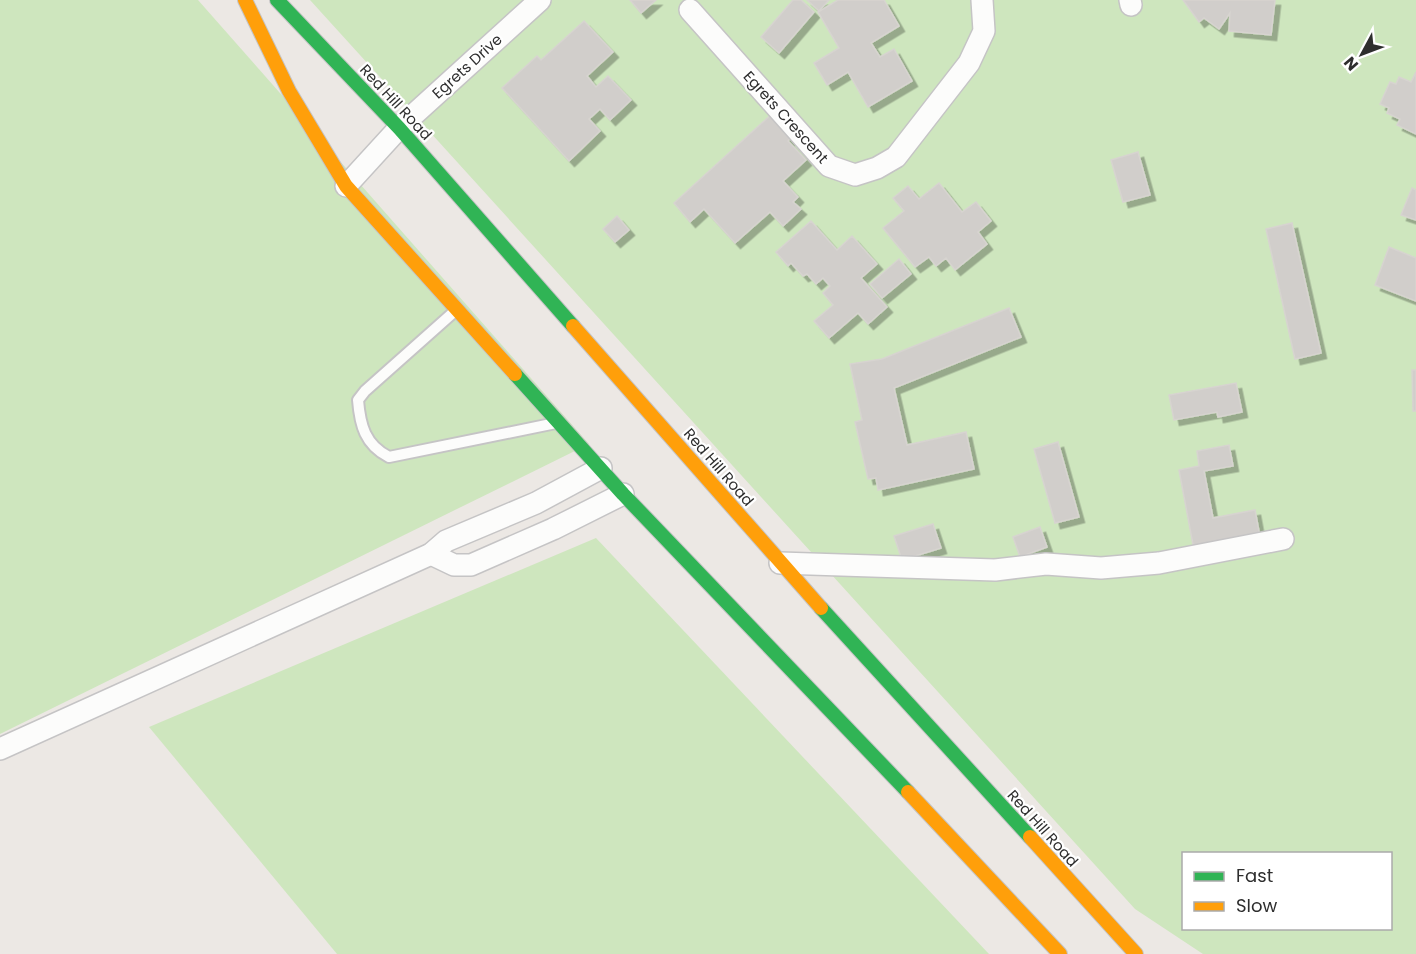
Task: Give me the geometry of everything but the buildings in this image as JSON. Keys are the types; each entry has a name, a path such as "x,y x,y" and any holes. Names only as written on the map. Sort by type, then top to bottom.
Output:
{"main road":[{"path":"246,0 288,89 316,141 346,186 623,494 1060,954"},
{"name":"Red Hill Road","path":"278,0 399,128 780,563 1136,954"}],"street":[{"name":"Egrets Drive","path":"346,186 399,128 540,0"},
{"name":"Egrets Crescent","path":"690,10 829,166 855,175 877,168 896,157 969,63 984,31 982,0"},
{"path":"0,749 431,554 446,541 536,503 601,468"},
{"path":"431,554 454,565 471,565 553,529 623,494"},
{"path":"780,563 995,570 1046,564 1101,568 1159,563 1283,539"}],"lane":[{"path":"457,310 365,391 358,400 359,418 375,449 389,457 559,423"}],"green space":[{"path":"0,0 198,0 589,444 0,734"},
{"path":"310,0 1416,0 1416,954 1203,954 1135,909"},
{"path":"596,538 989,954 337,954 149,727"}],"traffic: fast":[{"path":"277,0 399,128 573,326"},
{"path":"515,374 623,494 908,792"},
{"path":"821,608 1030,837"}],"traffic: slow":[{"path":"245,0 289,91 346,186 515,374"},
{"path":"573,326 821,608"},
{"path":"908,792 1060,954"},
{"path":"1030,837 1136,954"}]}
